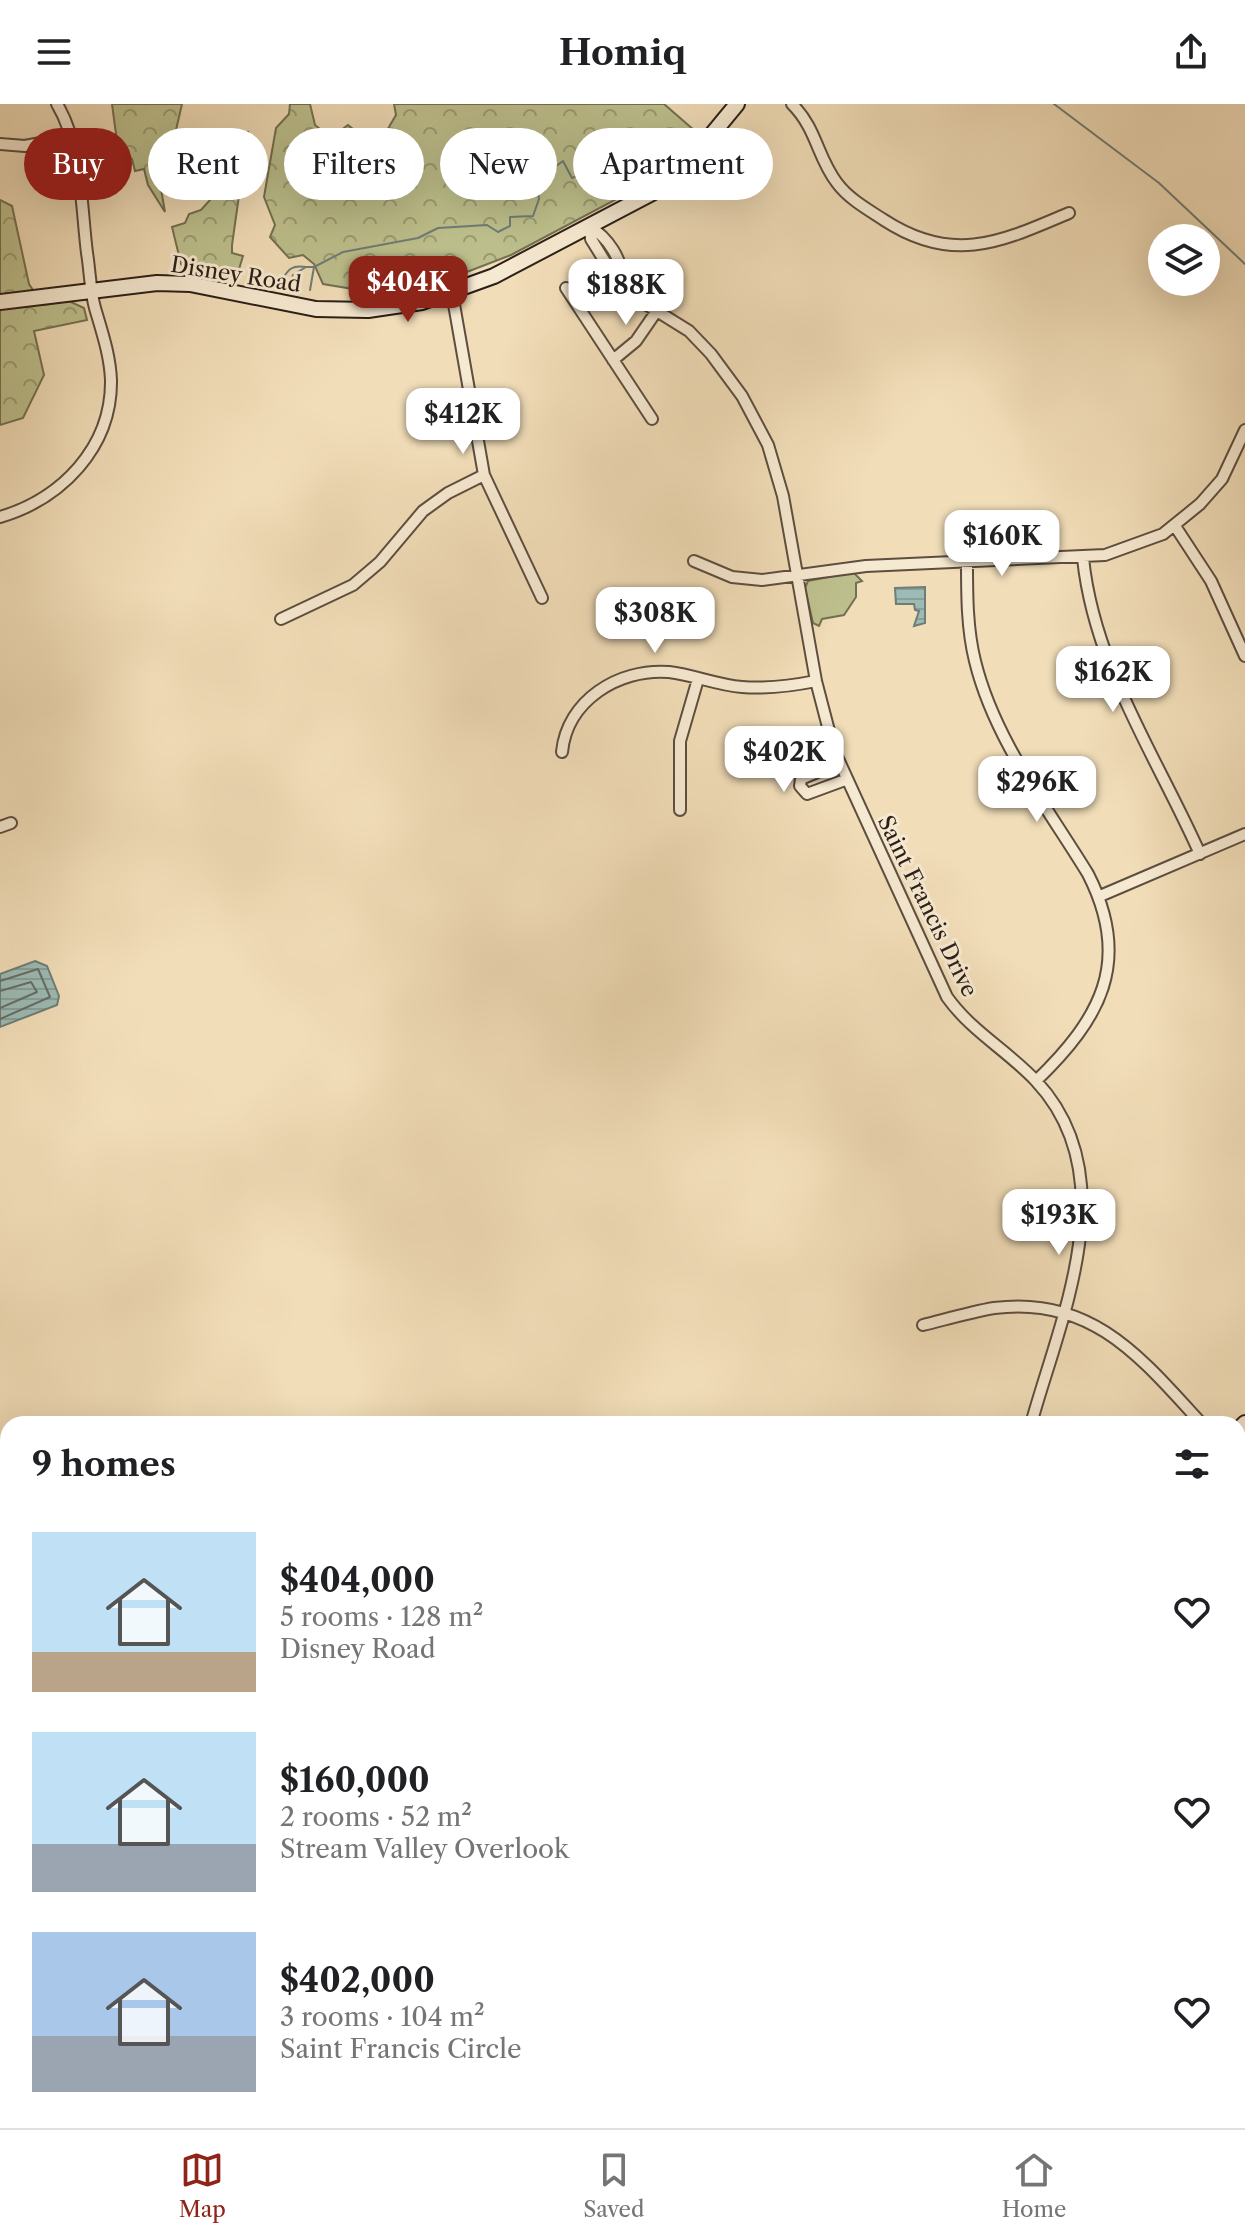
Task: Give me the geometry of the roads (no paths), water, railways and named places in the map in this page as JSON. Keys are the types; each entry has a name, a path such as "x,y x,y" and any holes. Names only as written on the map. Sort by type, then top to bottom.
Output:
{"street":[{"path":"57,104 68,128"},
{"name":"Disney Road","path":"0,302 157,283 190,284 286,304 340,311 397,307 452,293 494,276 590,227 669,181 690,161 737,104"},
{"path":"792,104 814,132 827,166 848,195 908,233 945,245 973,246 1015,236 1069,213"},
{"path":"0,144 24,146"},
{"path":"0,517 25,510 55,492 84,462 101,430 111,381 92,289 80,200"},
{"name":"Saint Francis Drive","path":"590,227 601,233 616,257 622,267 623,280 656,312 699,340 727,374 759,426 780,480 816,681 845,780 947,997 963,1018 1036,1081 1072,1137 1083,1190 1079,1245 1033,1416"},
{"path":"566,288 652,419"},
{"path":"452,293 484,475 542,598"},
{"path":"613,360 636,341 656,312"},
{"path":"694,561 747,580 858,566 1083,558 1123,551 1175,526 1222,479 1245,430"},
{"path":"281,619 353,585 380,562 423,511 448,493 484,475"},
{"path":"1175,526 1211,581 1245,654"},
{"path":"1083,558 1094,620 1106,659 1200,854"},
{"path":"967,562 971,642 990,707 1006,740 1100,896 1108,950 1102,990 1074,1044 1036,1081"},
{"path":"562,752 564,731 571,718 604,687 651,672 765,688 816,681"},
{"path":"680,810 680,741 698,679"},
{"path":"839,763 801,779 800,786 807,794 845,780"},
{"path":"1100,896 1245,834"},
{"path":"923,1325 1004,1307 1032,1307 1087,1321 1131,1347 1195,1416"}],"water":[{"path":"925,587 925,623 914,626 919,611 915,610 914,604 896,604 895,588"},
{"path":"35,961 47,966 59,996 57,1005 0,1027 0,974"}],"waterway":[{"path":"1054,104 1159,183 1245,264"},
{"path":"310,290 314,267 343,252 418,238 438,228 487,225 498,232 510,226 510,217 533,216 539,199 537,180 563,161 573,178"},
{"path":"278,286 292,268 306,267"},
{"path":"289,288 293,275 306,267 314,267"}]}
